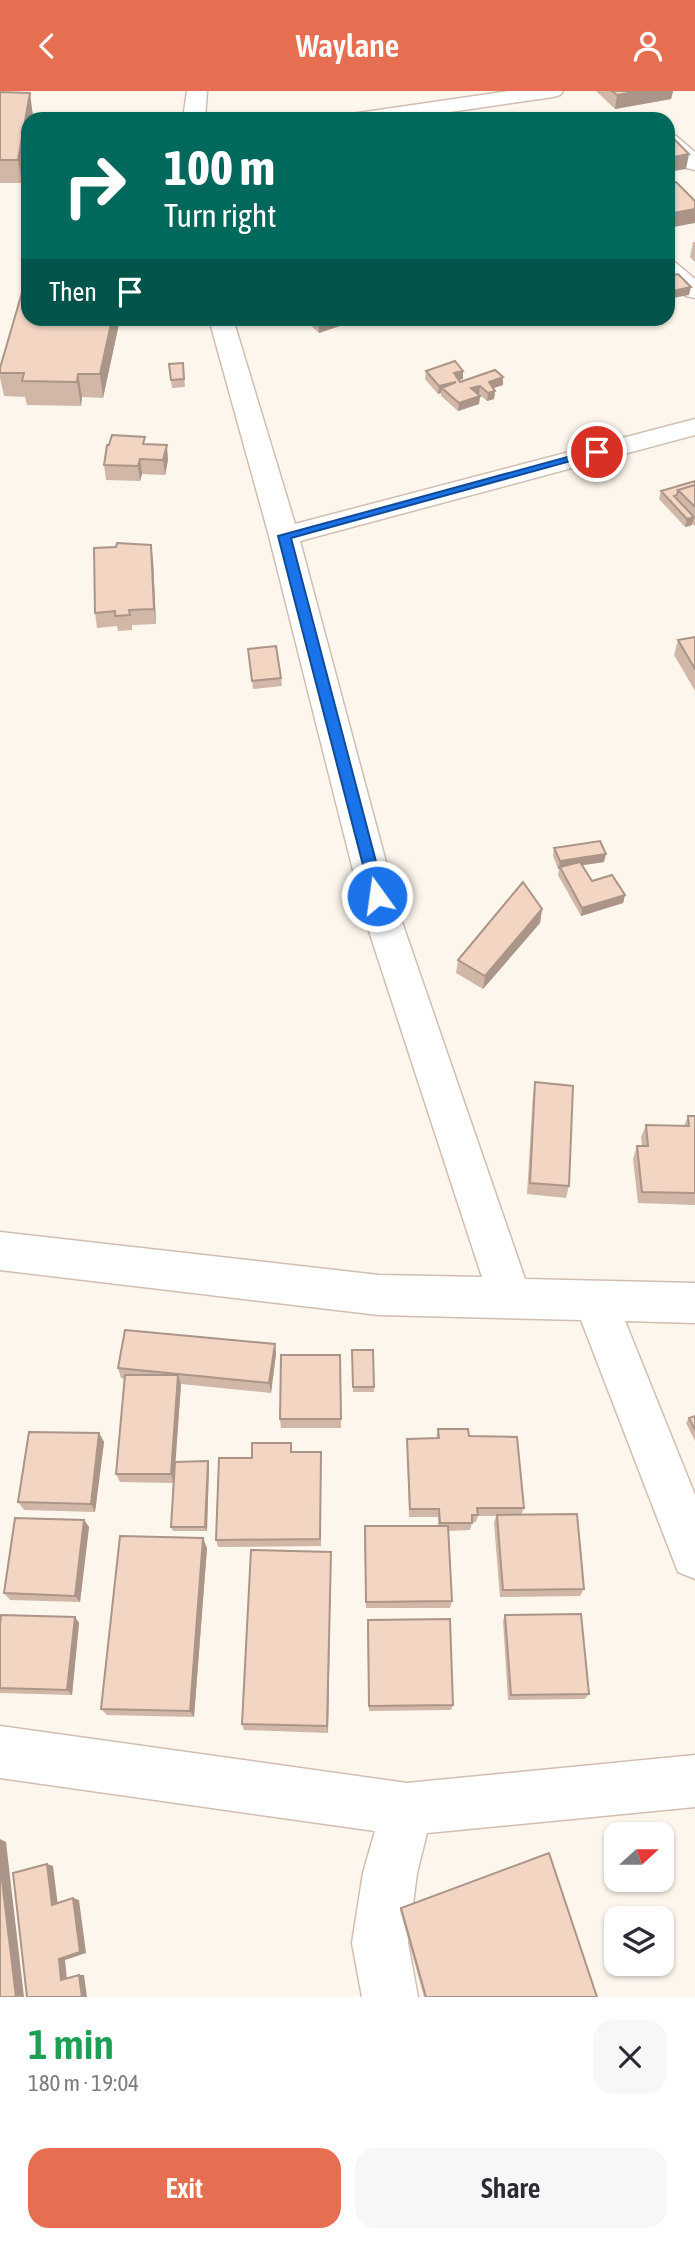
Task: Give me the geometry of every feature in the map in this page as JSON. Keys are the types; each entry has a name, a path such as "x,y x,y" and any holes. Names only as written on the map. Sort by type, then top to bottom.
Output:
{"street":[{"path":"195,112 197,91"},
{"path":"406,112 552,91"},
{"path":"675,135 695,163"},
{"path":"675,274 695,291"},
{"path":"223,326 284,536 384,922 510,1298"},
{"path":"284,536 695,427"},
{"path":"0,1251 379,1295 695,1303"},
{"path":"595,1300 695,1555"},
{"path":"0,1752 407,1809 695,1781"},
{"path":"390,1997 380,1943 390,1873 407,1809"}],"building":[{"path":"612,91 640,91 617,95"},
{"path":"0,92 30,93 27,112 21,112 18,160 0,160"},
{"path":"675,140 689,154 675,157"},
{"path":"675,182 695,201 695,209 675,213"},
{"path":"678,274 691,287 675,290 675,275"},
{"path":"21,296 21,326 110,326 100,374 78,374 77,382 22,381 24,373 0,373"},
{"path":"455,361 463,371 454,373 460,382 495,370 503,377 489,382 495,391 488,393 480,386 471,388 480,396 459,403 442,388 456,382 439,386 426,371"},
{"path":"183,363 184,379 171,380 169,364"},
{"path":"112,435 145,437 143,444 167,445 163,460 140,459 138,466 104,465 107,445"},
{"path":"695,481 695,485 678,490 674,496 694,517 687,519 661,491"},
{"path":"695,485 695,507 678,490"},
{"path":"117,543 151,545 154,609 129,610 130,615 115,616 115,611 95,613 94,548 116,547"},
{"path":"695,637 695,669 678,640"},
{"path":"276,646 281,678 252,681 248,649"},
{"path":"600,841 606,854 560,861 554,848"},
{"path":"580,862 592,881 612,875 625,895 582,908 560,867"},
{"path":"523,882 542,909 485,976 458,960"},
{"path":"535,1082 573,1086 569,1186 530,1183"},
{"path":"688,1116 695,1116 695,1193 642,1192 637,1146 648,1146 646,1125 689,1126"},
{"path":"125,1330 275,1344 269,1383 118,1368"},
{"path":"352,1350 373,1350 374,1387 353,1387"},
{"path":"281,1355 340,1355 341,1419 280,1419"},
{"path":"125,1375 178,1375 171,1474 116,1474"},
{"path":"695,1416 695,1430 689,1418"},
{"path":"438,1429 468,1429 469,1436 517,1437 524,1508 477,1508 478,1515 472,1515 472,1523 440,1523 439,1509 410,1509 407,1439 439,1438"},
{"path":"29,1432 99,1433 91,1504 18,1502"},
{"path":"252,1443 291,1443 291,1452 321,1452 320,1539 216,1540 219,1458 252,1458"},
{"path":"208,1461 205,1527 171,1527 175,1462"},
{"path":"577,1514 584,1589 503,1590 497,1515"},
{"path":"15,1518 84,1520 75,1596 4,1593"},
{"path":"365,1526 448,1526 452,1601 366,1602"},
{"path":"120,1536 203,1538 190,1711 101,1709"},
{"path":"251,1550 331,1552 327,1726 242,1724"},
{"path":"581,1614 589,1694 511,1695 505,1615"},
{"path":"1,1615 75,1617 67,1690 0,1688"},
{"path":"450,1619 453,1705 369,1706 368,1620"},
{"path":"549,1853 597,1997 426,1997 401,1908"},
{"path":"0,1864 16,1997 0,1997"},
{"path":"47,1864 52,1905 73,1898 80,1952 59,1959 61,1980 79,1975 82,1997 27,1997 13,1873"}],"route":[{"path":"377,896 284,536 597,452"}]}
